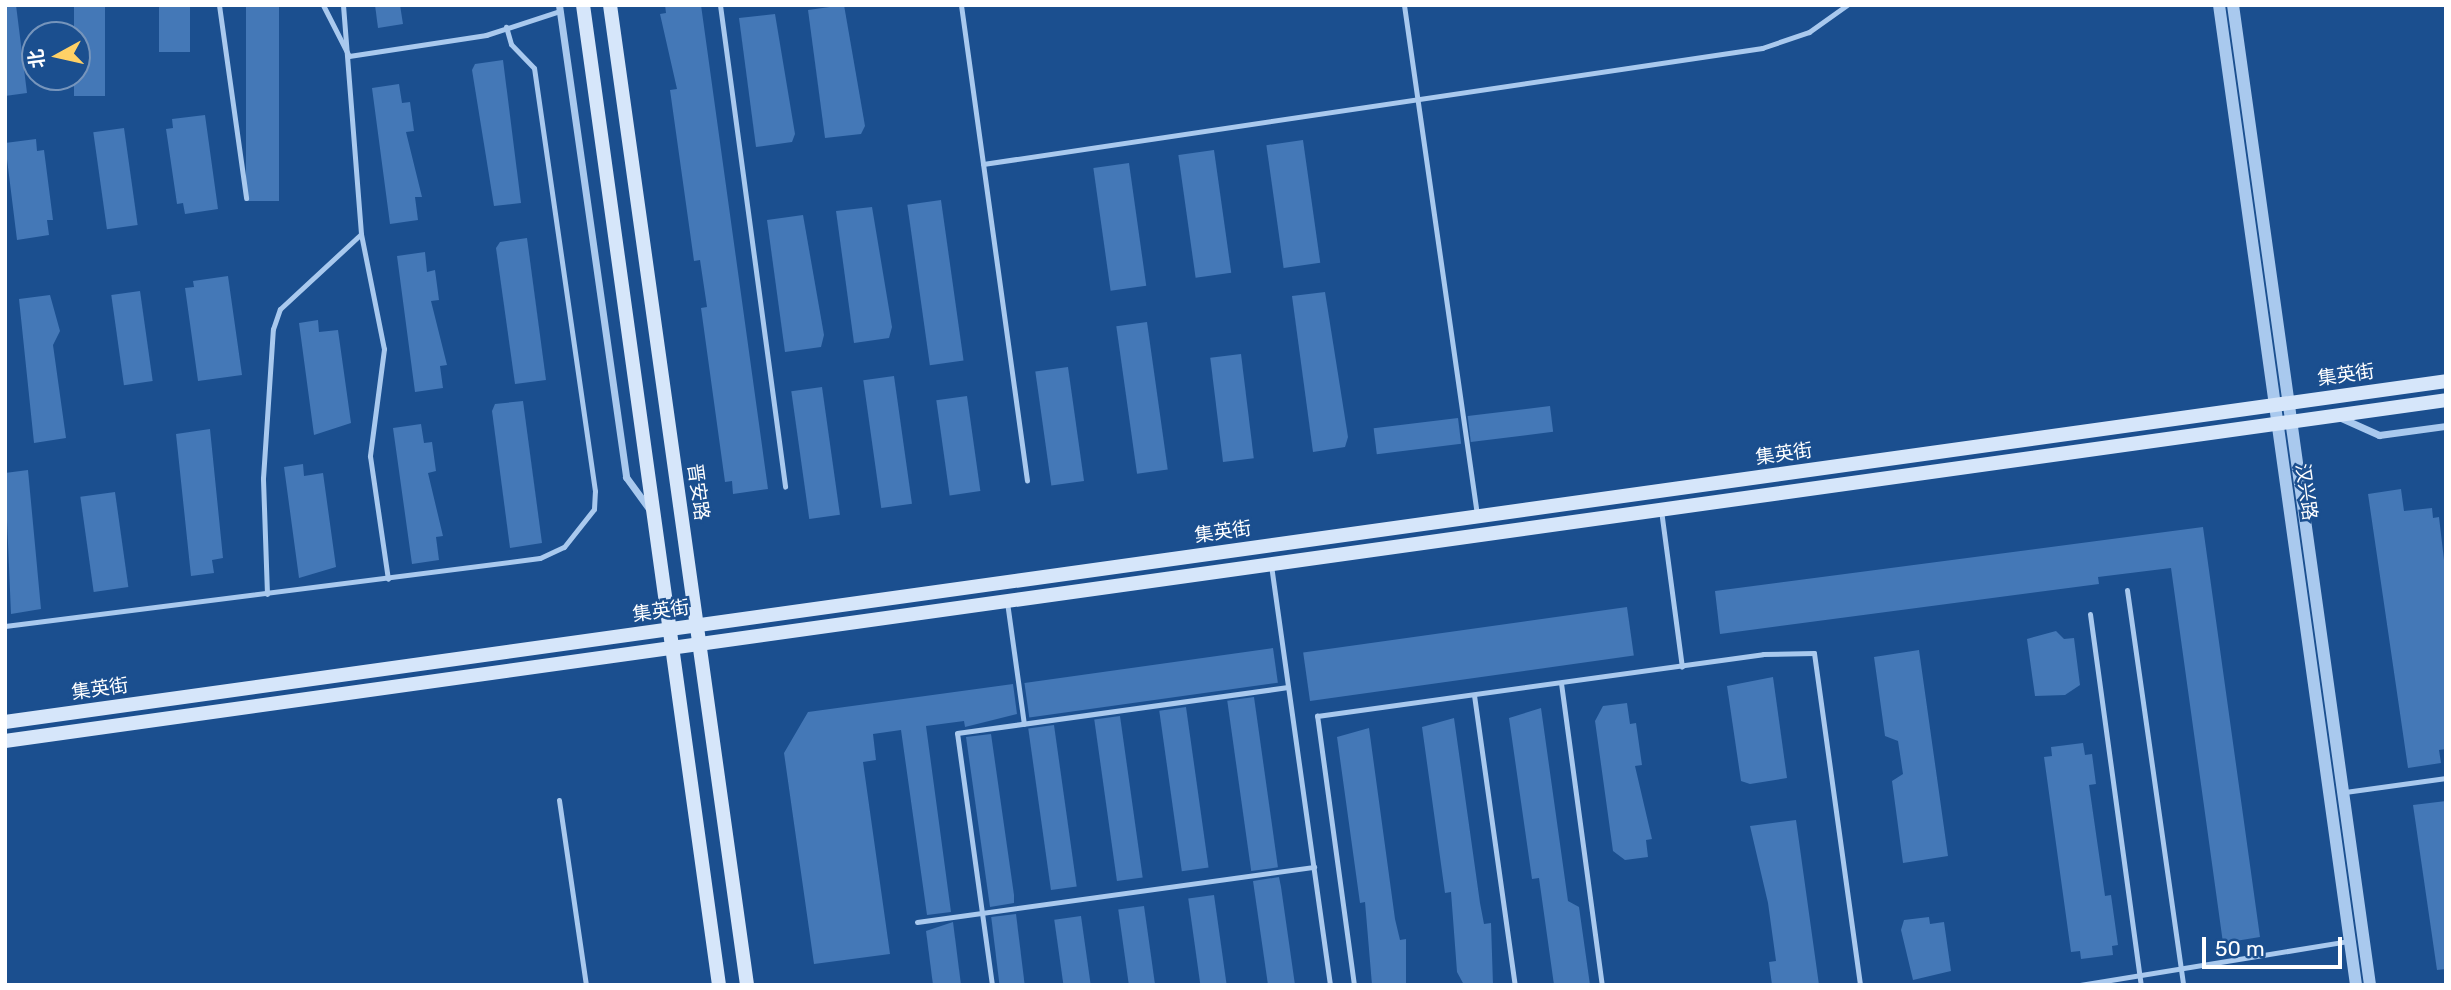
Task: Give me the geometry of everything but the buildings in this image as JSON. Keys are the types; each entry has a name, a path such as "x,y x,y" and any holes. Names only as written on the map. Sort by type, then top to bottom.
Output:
{"main road":[{"path":"583,5 719,985"},
{"name":"晋安路","path":"610,5 747,985"},
{"name":"集英街","path":"5,722 2446,381"},
{"name":"集英街","path":"5,741 2446,400"}],"street":[{"name":"汉兴路","path":"2219,5 2282,404"},
{"name":"汉兴路","path":"2233,5 2356,985"},
{"path":"559,8 626,477 654,516"},
{"path":"2335,415 2379,435 2446,426"},
{"name":"汉兴路","path":"2284,422 2343,792 2370,985"}],"lane":[{"path":"219,5 246,198"},
{"path":"323,5 349,56"},
{"path":"343,5 361,234 384,349 370,456 388,579"},
{"path":"720,5 785,487"},
{"path":"961,5 1027,480"},
{"path":"1404,5 1477,516"},
{"path":"983,164 1762,48 1809,32 1847,5"},
{"path":"349,56 506,27 559,8"},
{"path":"5,626 388,579 549,555 564,547 594,509 534,68 511,44 506,27"},
{"path":"267,594 263,452 272,329 280,309 361,234"},
{"path":"1661,510 1682,667"},
{"path":"1271,564 1330,985"},
{"path":"2127,590 2183,985"},
{"path":"1007,601 1024,724"},
{"path":"2090,614 2141,985"},
{"path":"1354,985 1317,716 1682,667 1814,653 1860,985"},
{"path":"1561,683 1602,985"},
{"path":"992,985 957,733 1288,687"},
{"path":"1474,695 1515,985"},
{"path":"2343,792 2446,778"},
{"path":"559,800 586,985"},
{"path":"917,922 1314,867"},
{"path":"2080,985 2181,965 2350,941"}]}
